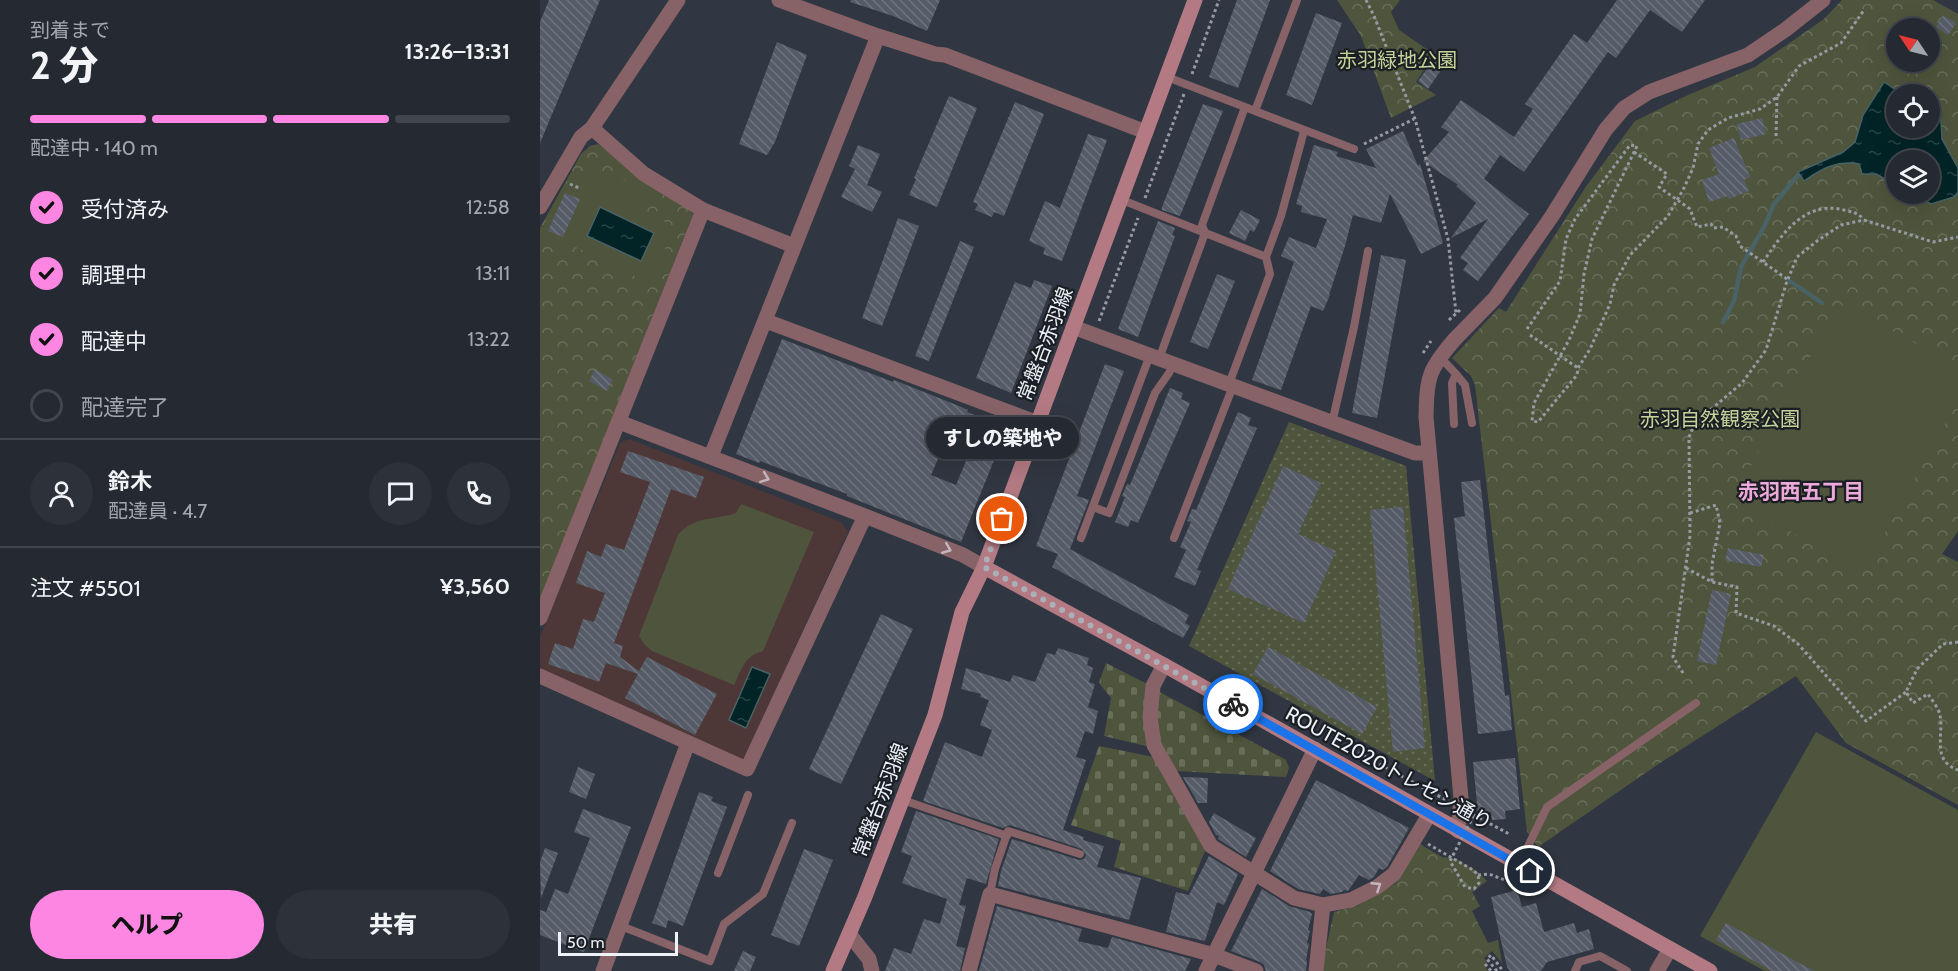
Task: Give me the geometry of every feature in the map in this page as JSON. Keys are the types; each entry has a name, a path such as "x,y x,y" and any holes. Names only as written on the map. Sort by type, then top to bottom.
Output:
{"main road":[{"name":"常盤台赤羽線","path":"833,971 939,705 962,612 984,567 1195,0"},
{"name":"ROUTE2020トレセン通り","path":"984,567 1315,749 1710,971"}],"street":[{"path":"540,207 581,137 592,128 678,0"},
{"path":"779,0 878,36 934,54 945,55 1146,132"},
{"path":"1458,831 1461,798 1426,417 1427,381 1439,356 1496,298 1552,216 1606,129 1624,108 1649,92 1748,55 1823,0"},
{"path":"711,456 878,36"},
{"path":"592,128 644,174 703,210 794,246"},
{"path":"540,618 703,210"},
{"path":"766,321 1038,423"},
{"path":"1073,327 1415,453 1429,453"},
{"path":"620,422 963,555 984,567"},
{"path":"540,676 747,769 865,516"},
{"path":"1164,665 1153,686 1150,717 1154,745 1211,846 1294,898 1323,905 1352,900 1377,887 1395,874 1429,815"},
{"path":"603,971 688,743"},
{"path":"1206,971 1315,749"},
{"path":"969,971 990,894 1214,955 1256,971"},
{"path":"1316,971 1323,905"},
{"path":"849,935 869,959 872,971"},
{"path":"1657,971 1670,949"}],"lane":[{"path":"1255,111 1297,0"},
{"path":"1167,77 1354,149"},
{"path":"1081,538 1161,359 1205,233 1202,225 1245,107"},
{"path":"1174,538 1270,274 1266,257 1281,216 1304,131"},
{"path":"1122,200 1266,257"},
{"path":"1332,423 1354,327 1368,251"},
{"path":"1439,356 1465,385 1472,423"},
{"path":"1093,507 1109,513 1155,393 1169,373 1161,359"},
{"path":"1454,424 1452,383 1456,374"},
{"path":"1519,865 1547,807 1696,703"},
{"path":"718,873 748,795"},
{"path":"903,800 1006,836"},
{"path":"621,926 710,961 724,924 763,894 792,823"},
{"path":"990,894 995,869 1008,831 1080,854"},
{"path":"1575,971 1579,962 1600,956 1627,971"}],"path":[{"path":"1097,326 1205,43 1219,0"},
{"path":"1366,0 1415,119 1448,239 1456,313"},
{"path":"1527,329 1560,281 1566,239 1575,219 1630,145 1637,146 1592,239 1584,274 1580,314 1569,340 1534,403 1532,421 1538,422 1577,375 1578,368 1590,349 1610,304 1614,285 1630,255 1668,216 1693,168 1698,144 1708,130 1728,118 1760,109 1778,97 1799,66 1841,43 1864,10"},
{"path":"1776,136 1778,97"},
{"path":"1354,149 1415,119"},
{"path":"1634,152 1666,174 1659,187 1690,209 1697,227 1711,224 1713,228 1723,227 1736,236 1740,246 1788,279"},
{"path":"1763,262 1783,233 1806,213 1835,207 1860,214 1864,220"},
{"path":"1683,673 1673,657 1686,568 1690,513 1689,437 1695,423 1742,383 1766,350 1797,257 1841,225 1864,220 1933,242 1958,237"},
{"path":"1530,335 1578,368"},
{"path":"1690,513 1716,505 1720,523 1712,564 1712,582"},
{"path":"1686,568 1712,582 1737,587 1736,613 1774,626 1798,644 1866,722 1906,692 1917,669 1943,644 1958,642"},
{"path":"1906,692 1913,703 1928,694 1940,714 1939,748 1950,767 1958,770"},
{"path":"1353,750 1411,783 1511,834"},
{"path":"1429,846 1473,870 1478,875 1479,883 1474,889 1465,887 1450,861 1474,815"},
{"path":"1478,875 1490,874 1510,882"},
{"path":"1497,971 1487,959 1491,955 1503,971"},
{"path":"1485,964 1491,971"}],"shaded area":[{"path":"629,439 841,522 848,532 743,761 540,668 540,637 620,443"}],"green space":[{"name":"赤羽緑地公園","path":"1337,0 1400,0 1391,12 1399,30 1434,54 1416,82 1436,95 1391,118 1361,36"},
{"name":"赤羽自然観察公園","path":"1842,0 1933,0 1958,14 1958,531 1942,554 1958,562 1958,805 1846,743 1796,676 1660,763 1538,847 1527,832 1475,385 1471,376 1452,358 1499,308 1506,312 1585,188 1635,121 1688,95 1755,67 1824,19"},
{"path":"598,144 693,214 540,601 540,228 581,154 590,146"},
{"path":"592,173 615,175 651,195 643,211 675,227 649,283 541,230 570,178 585,184"},
{"path":"1839,304 1958,365 1958,400 1863,572 1733,499"},
{"path":"1289,422 1406,466 1435,781 1189,646"},
{"path":"741,504 814,532 763,651 748,660 734,685 652,651 639,636 678,535 698,522 736,513"},
{"path":"1106,663 1149,685 1150,747 1104,736 1111,698 1099,683"},
{"path":"1158,691 1286,760 1289,768 1286,777 1176,771 1163,750 1158,733 1156,716"},
{"path":"1816,732 1958,810 1958,971 1765,971 1700,936"},
{"path":"1099,746 1154,757 1206,849 1188,891 1114,867 1121,841 1071,825"},
{"path":"1418,843 1442,857 1456,859 1478,872 1487,881 1472,892 1480,906 1472,911 1488,943 1498,940 1502,963 1492,951 1484,958 1487,962 1484,965 1488,971 1321,971 1334,912 1357,906 1396,883"}],"water":[{"path":"1884,82 1887,84 1886,138 1940,138 1941,121 1942,139 1958,168 1958,192 1954,197 1940,201 1940,150 1886,150 1886,180 1876,174 1862,174 1859,164 1844,163 1830,166 1804,181 1798,172 1843,152 1855,142 1863,115"},
{"path":"600,207 654,233 641,261 587,236"},
{"path":"752,667 770,674 746,728 729,720"}],"building":[{"path":"549,0 600,0 540,143 540,22"},
{"path":"851,0 940,0 927,31 893,16 850,2"},
{"path":"1237,0 1270,0 1238,88 1209,77"},
{"path":"1617,0 1705,0 1682,32 1650,10 1616,58 1608,52 1524,172 1500,155 1484,179 1529,214 1478,281 1463,270 1468,263 1460,258 1488,219 1451,238 1476,203 1456,186 1458,185 1423,161 1449,132 1441,127 1461,100 1514,137 1533,109 1525,104 1574,34 1587,43"},
{"path":"1316,13 1342,23 1312,105 1286,95"},
{"path":"1943,15 1956,23 1948,35 1940,30 1940,20"},
{"path":"777,42 807,55 775,142 767,155 739,144"},
{"path":"1436,56 1446,63 1428,89 1418,81"},
{"path":"949,96 977,108 937,207 909,195"},
{"path":"1015,102 1044,114 1004,216 994,212 992,217 975,210 978,204 973,202"},
{"path":"1203,104 1223,111 1180,216 1162,210 1162,207"},
{"path":"1762,118 1766,134 1741,140 1737,124"},
{"path":"1403,131 1418,166 1420,164 1443,243 1421,254 1390,194 1381,223 1353,215 1330,295 1323,311 1311,306 1281,390 1252,380 1294,262 1281,256 1289,237 1316,248 1327,219 1301,212 1302,206 1296,204 1314,145 1338,152 1336,156 1376,168 1366,149"},
{"path":"1088,134 1107,140 1062,261 1043,254 1045,248 1029,241 1045,201 1060,208"},
{"path":"1734,138 1750,177 1744,180 1749,191 1729,199 1728,196 1709,202 1702,180 1719,174 1709,148"},
{"path":"858,145 880,154 867,185 882,192 872,212 841,197 855,169 849,166"},
{"path":"565,193 580,199 563,237 548,231"},
{"path":"1241,210 1260,220 1254,232 1250,230 1245,241 1229,233"},
{"path":"898,218 919,226 882,326 862,318"},
{"path":"1158,221 1175,228 1172,235 1175,236 1138,337 1118,329"},
{"path":"960,241 974,247 929,361 915,356"},
{"path":"1381,255 1406,260 1377,418 1352,413"},
{"path":"1217,274 1235,281 1208,349 1190,342"},
{"path":"1034,280 1052,286 1011,393 976,378 1015,282 1031,288"},
{"path":"782,339 893,382 894,380 1007,428 961,542 847,496 847,494 736,454","holes":["941,452 966,461 956,485 931,475"]},
{"path":"1105,364 1124,371 1077,496 1089,500 1070,549 1189,615 1185,623 1190,626 1183,638 1052,567 1058,554 1036,546"},
{"path":"595,369 613,380 607,391 589,381"},
{"path":"1170,388 1183,393 1181,399 1190,403 1138,523 1131,520 1128,527 1115,522 1125,497 1122,496 1127,484 1130,485"},
{"path":"1238,412 1251,418 1248,425 1257,428 1197,570 1201,571 1195,586 1174,577 1186,550 1180,547 1191,522 1187,521 1192,509 1196,510"},
{"path":"628,451 704,477 696,498 671,489 614,643 623,646 620,657 639,671 647,657 717,694 695,735 625,698 638,674 606,663 599,682 548,664 555,643 573,649 583,619 594,622 605,593 576,583 587,551 601,557 606,544 624,550 650,482 620,472"},
{"path":"1283,466 1321,483 1298,534 1336,551 1304,623 1228,589"},
{"path":"1480,480 1505,696 1509,695 1512,730 1478,734 1454,518 1465,516 1461,482"},
{"path":"1403,507 1425,748 1393,752 1370,510"},
{"path":"1728,548 1764,555 1761,567 1725,560"},
{"path":"1712,590 1731,594 1716,665 1697,661"},
{"path":"881,614 913,629 841,784 809,769"},
{"path":"1268,647 1377,707 1362,734 1253,674"},
{"path":"1058,648 1089,658 1087,665 1093,668 1089,682 1095,684 1088,707 1098,711 1093,734 1085,731 1076,757 1086,760 1063,830 1084,837 1083,840 1104,846 1097,867 1141,878 1129,920 998,886 1012,839 1079,860 1084,859 1086,855 1082,849 1010,825 1003,828 923,801 945,742 982,757 992,730 980,725 989,700 980,697 981,694 961,689 966,668 1010,682 1013,675 1035,682 1047,653 1055,655"},
{"path":"1515,758 1520,809 1505,811 1506,819 1492,820 1491,812 1478,814 1473,762"},
{"path":"578,767 595,774 586,799 569,792"},
{"path":"1183,777 1208,778 1207,803 1198,803"},
{"path":"1316,780 1409,828 1387,867 1383,870 1379,868 1374,877 1369,880 1359,875 1348,891 1331,894 1323,889 1320,894 1298,889 1270,871"},
{"path":"699,792 713,797 711,801 727,807 683,926 668,920 666,928 652,923"},
{"path":"583,809 631,827 584,952 540,935 540,910 546,912 555,889 568,894 590,838 574,832"},
{"path":"916,811 999,839 986,884 967,878 959,905 966,906 956,946 965,948 960,971 885,971 894,948 911,954 924,919 940,924 947,899 902,883 912,856 901,852"},
{"path":"1214,813 1256,838 1246,857 1218,839 1219,836 1216,835 1209,822"},
{"path":"545,848 558,853 541,898 540,862"},
{"path":"804,849 833,860 799,946 771,935"},
{"path":"1209,856 1238,874 1224,905 1217,902 1205,941 1166,932 1176,892 1189,895"},
{"path":"1262,889 1289,906 1312,914 1308,930 1310,931 1306,971 1266,971 1260,962 1231,951"},
{"path":"1517,890 1522,907 1536,903 1544,932 1574,923 1577,933 1589,929 1594,949 1547,962 1541,971 1510,971 1507,967 1491,897"},
{"path":"997,906 1082,929 1078,941 1108,948 1112,937 1191,959 1185,971 979,971"},
{"path":"1726,923 1814,971 1772,971 1716,940"},
{"path":"743,951 756,957 750,971 734,971"}],"waterway":[{"path":"1723,322 1734,301 1741,267 1764,227 1774,204 1798,175"},
{"path":"1787,279 1822,303"}],"way so far":[{"path":"1002,519 984,567 1233,704"}],"place":[{"name":"すしの築地や","path":"1002,519"}],"district":[{"name":"赤羽西五丁目","path":"1801,492"}],"route":[{"path":"1233,704 1530,871"}]}
